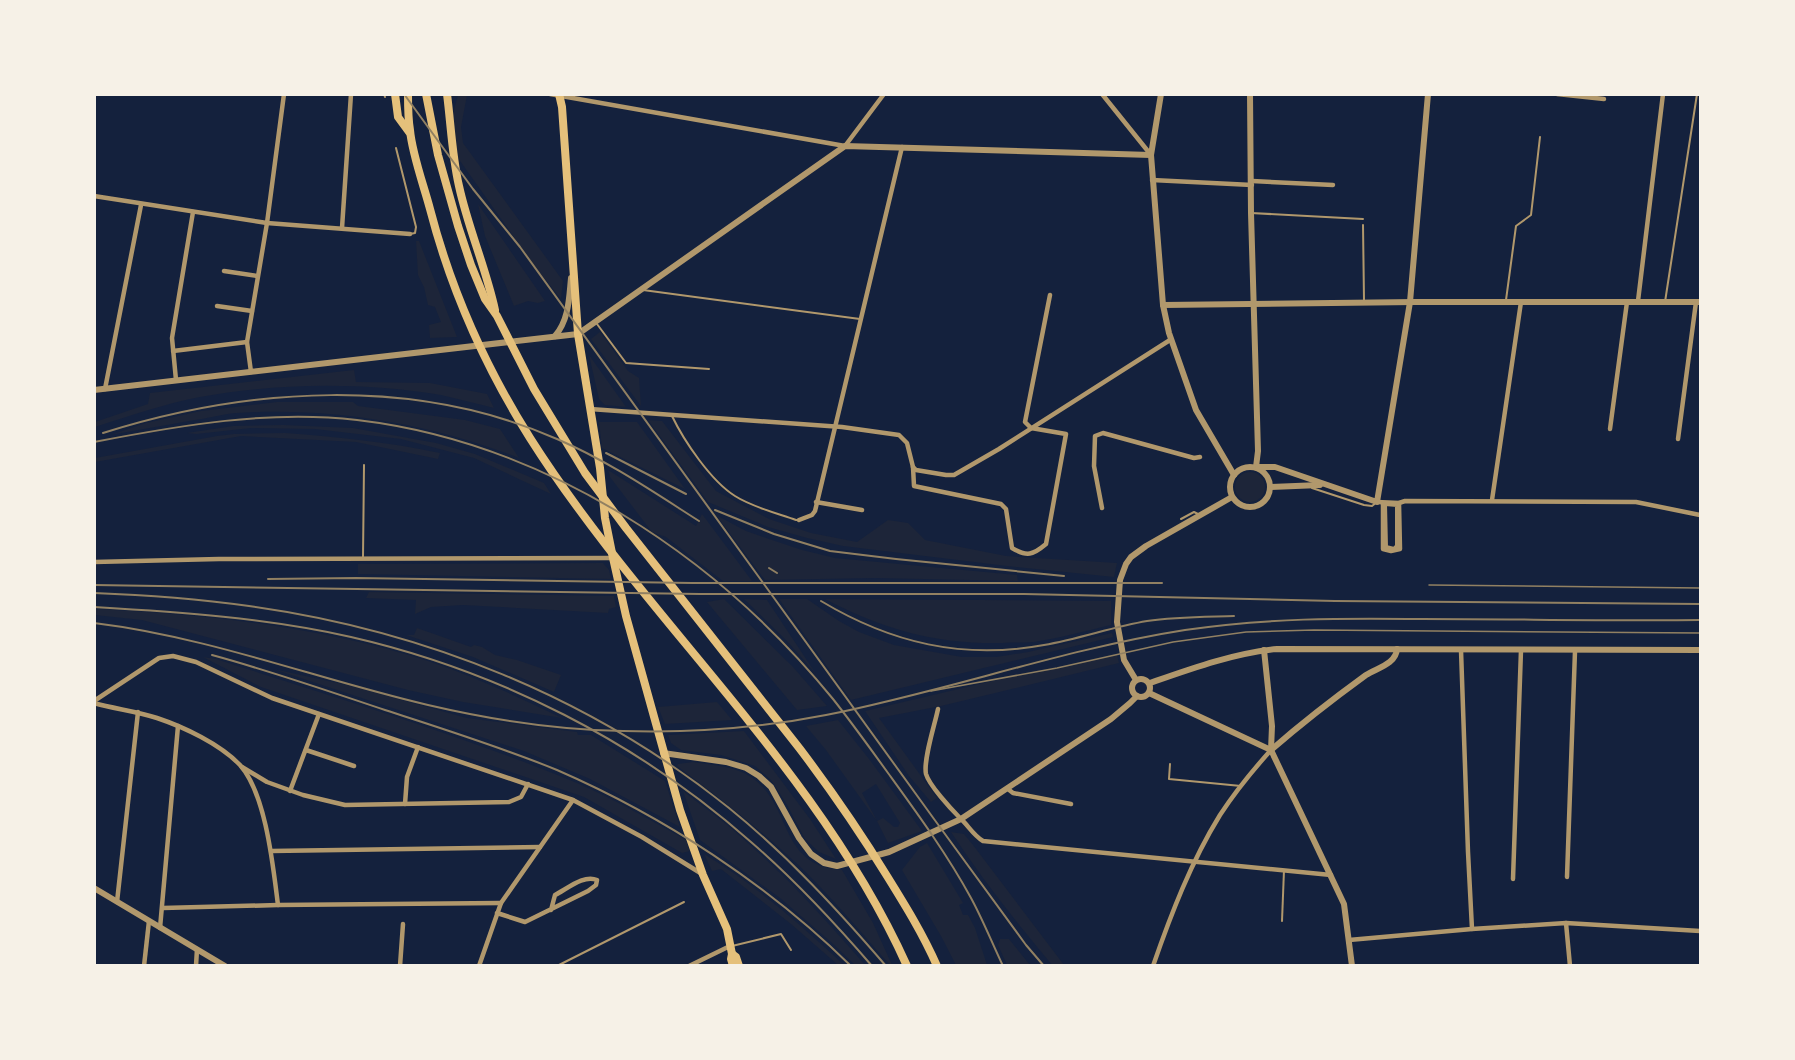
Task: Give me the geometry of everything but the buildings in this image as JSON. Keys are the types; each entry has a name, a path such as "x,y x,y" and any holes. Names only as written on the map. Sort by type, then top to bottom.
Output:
{"highway":[{"path":"395,94 398,117 410,132"},
{"path":"408,94 410,132 447,269 470,325 507,400 592,527 758,733 828,827 866,887 907,966"},
{"path":"426,94 438,155 458,226 479,287 497,316 534,389 585,473 827,785 861,834 904,904 937,966"},
{"path":"447,94 459,186 497,316"}],"main road":[{"path":"560,95 578,334 613,562 664,757 703,875 729,936 733,966"},
{"path":"730,947 739,966"}],"street":[{"path":"251,372 247,342 267,223 284,94"},
{"path":"342,228 351,94"},
{"path":"550,94 845,146 1151,155"},
{"path":"94,390 578,334 845,146 884,94"},
{"path":"1102,94 1151,155"},
{"path":"1161,94 1151,155 1163,304 1170,340 1196,410 1215,449 1234,474"},
{"path":"1250,94 1257,467"},
{"path":"1399,503 1400,549 1391,551 1383,549 1382,503 1410,302 1428,94"},
{"path":"1557,94 1604,99"},
{"path":"1638,302 1663,94"},
{"path":"799,520 812,515 815,511 902,147"},
{"path":"1152,180 1333,185"},
{"path":"94,196 267,223 410,234"},
{"path":"105,389 141,205"},
{"path":"176,381 172,338 193,212"},
{"path":"555,336 563,327 567,311 573,264"},
{"path":"224,271 257,276"},
{"path":"590,409 835,426 899,435 907,443 913,467 914,486 1001,504 1006,509 1012,548 1022,554 1036,553 1046,544 1066,434 1031,428 1025,422 1050,295"},
{"path":"1492,500 1521,302"},
{"path":"1610,429 1627,302"},
{"path":"1163,304 1698,302 1678,439"},
{"path":"217,306 252,311"},
{"path":"913,467 926,472 954,475 999,449 1170,340"},
{"path":"173,351 247,342"},
{"path":"1102,507 1094,466 1095,436 1103,433 1194,458 1200,457"},
{"path":"1257,467 1268,475 1271,487 1268,498 1253,507 1241,505 1232,497 1230,485 1234,474 1244,467 1257,467 1275,467 1324,485 1382,503 1397,505 1397,546 1394,549 1386,547 1382,503"},
{"path":"1271,487 1324,485"},
{"path":"1136,680 1124,660 1117,622 1118,590 1122,571 1131,557 1138,552 1232,497"},
{"path":"1382,503 1492,500 1636,502 1701,515"},
{"path":"816,502 862,510"},
{"path":"94,562 363,558 613,562"},
{"path":"1149,684 1194,668 1264,650 1283,648 1701,650"},
{"path":"1153,966 1174,907 1196,862 1220,815 1241,786 1271,750 1321,707 1392,660 1397,649"},
{"path":"1264,650 1272,726 1271,750 1344,904 1352,966"},
{"path":"1461,650 1472,928"},
{"path":"1513,879 1521,650"},
{"path":"1567,877 1575,651"},
{"path":"94,702 159,658 173,656 196,662 272,698 573,800 642,837 703,875"},
{"path":"664,757 726,762 746,768 759,776 771,787 799,838 811,854 824,862 837,866 889,852 961,819 1111,719 1137,696 1149,693 1151,688 1149,684 1142,679 1136,680"},
{"path":"1136,680 1132,688 1137,696"},
{"path":"1149,693 1271,750"},
{"path":"94,702 138,712 178,726 203,738 267,782 290,791 345,805 509,802 521,797 528,784"},
{"path":"938,709 925,764 926,776 950,809 977,838 990,843 1331,875"},
{"path":"117,902 138,712"},
{"path":"290,791 319,714"},
{"path":"160,928 178,726"},
{"path":"405,804 407,777 418,747"},
{"path":"306,750 354,766"},
{"path":"240,765 257,793 271,851 278,904"},
{"path":"257,793 267,782"},
{"path":"1008,789 1013,793 1071,804"},
{"path":"479,966 501,903 573,800"},
{"path":"271,851 540,847"},
{"path":"497,913 525,922 536,918 588,891 596,885 597,880 584,879 555,895 550,910"},
{"path":"94,888 225,966"},
{"path":"163,908 278,904 501,903"},
{"path":"144,966 149,921"},
{"path":"1566,923 1570,966"},
{"path":"1349,940 1472,928 1566,923 1701,932"},
{"path":"400,966 403,924"},
{"path":"689,966 730,947"},
{"path":"196,966 197,949"}],"lane":[{"path":"1665,302 1697,94"},
{"path":"1506,303 1516,226 1531,215 1540,137"},
{"path":"396,148 416,227 415,233 410,234"},
{"path":"1251,213 1363,219"},
{"path":"1363,225 1364,303"},
{"path":"640,290 861,319"},
{"path":"595,321 626,363 709,369"},
{"path":"672,416 681,434 708,470 735,496 799,520"},
{"path":"363,558 364,465"},
{"path":"1306,486 1364,505 1372,506 1382,503"},
{"path":"1181,519 1194,512 1200,514"},
{"path":"1170,764 1169,779 1241,786"},
{"path":"1282,921 1284,870"},
{"path":"557,966 684,902"},
{"path":"730,947 781,934 792,950"}],"shaded area":[{"path":"458,95 467,95 461,127 463,143 563,281 561,299 535,267 458,158 452,117"},
{"path":"478,204 545,301 538,303 528,301 514,306 485,236"},
{"path":"416,241 419,241 457,337 430,338 429,325 441,322 435,307 428,305 424,287 418,275"},
{"path":"600,332 628,371 639,378 641,406 591,339"},
{"path":"589,355 626,407 605,405 599,399"},
{"path":"354,370 356,382 430,383 487,394 494,408 441,395 411,391 351,386 290,387 200,397 95,427 95,422 148,404 150,393"},
{"path":"277,402 353,402 358,406 465,420 500,429 519,458 450,435 344,415 272,412 231,414 110,435 146,423 201,411"},
{"path":"648,420 662,421 716,491 769,519 811,533 857,542 888,520 908,523 925,540 1006,556 1117,563 1114,577 843,546 768,527 708,502"},
{"path":"599,422 637,422 685,489 602,448"},
{"path":"283,425 353,428 436,443 475,454 544,483 551,494 474,458 401,439 315,429 251,428 187,433 233,426"},
{"path":"285,433 363,440 440,453 438,459 356,442 241,436 95,462 95,458 217,436"},
{"path":"608,470 696,526 702,514 752,581 723,581 666,537 652,532 610,477"},
{"path":"1250,472 1260,477 1265,487 1260,497 1250,502 1240,497 1235,487 1240,477"},
{"path":"716,515 746,531 802,550 835,558 1017,575 1018,581 875,578 765,580"},
{"path":"603,563 609,570 611,579 358,574 358,564"},
{"path":"369,592 614,596 616,607 609,609 608,613 463,605 431,607 415,614 416,600 366,598"},
{"path":"724,599 793,667 827,706 797,710 707,602"},
{"path":"744,599 767,600 816,674 786,640"},
{"path":"779,599 807,599 859,632 894,645 962,657 996,657 1112,633 1113,637 851,700"},
{"path":"825,599 1111,601 1111,625 1034,642 954,641 889,627"},
{"path":"94,609 178,614 263,624 346,639 388,649 445,667 496,687 562,718 463,702 408,690 142,620 95,615"},
{"path":"417,628 471,647 474,645 482,647 495,655 561,675 554,692 473,657 406,635 414,635"},
{"path":"1117,655 1119,663 941,706 879,718 937,798 931,802 909,776 865,711 1001,679"},
{"path":"203,657 216,659 389,714 560,776 640,814 686,840 690,851 682,853 584,797 261,687"},
{"path":"273,669 347,685 467,718 591,735 665,781 680,827 590,779 524,751"},
{"path":"717,702 732,720 665,724 658,707"},
{"path":"838,720 922,831 888,843 877,821 806,726","holes":["876,784 900,823 898,827 894,827 883,818 877,821 862,793"]},
{"path":"744,731 810,819 836,859 819,852 805,839 771,780 755,766 721,755 681,750 671,743 668,735"},
{"path":"693,762 738,770 751,777 764,789 774,803 796,846 807,858 821,866 842,870 873,923 892,965 798,865 745,819 677,766"},
{"path":"683,791 727,825 774,867 865,965 855,965 780,898 700,840"},
{"path":"951,832 964,834 1064,965 1052,965 999,900"},
{"path":"927,843 963,903 959,905 963,915 968,915 975,928 987,965 956,965 902,870 920,847"},
{"path":"704,854 760,892 795,920 844,965 838,965 791,924 721,869 712,871"},
{"path":"1000,939 1009,939 1030,965 1007,965 998,945"}],"tram line":[{"path":"1429,585 1700,588"},
{"path":"931,691 1057,668 1173,642 1246,632 1314,630 1700,633"}],"railway":[{"path":"404,94 473,189 520,247 934,819 1026,945 1044,966"},
{"path":"103,433 159,417 273,398 331,395 389,397 446,405 502,419 557,439 630,477 699,521"},
{"path":"94,442 192,425 258,418 324,417 357,420 426,432 494,453 559,480 621,514 680,553 736,598 787,647 833,699 910,803 952,866 975,906 1003,966"},
{"path":"606,453 686,494"},
{"path":"715,510 774,534 830,551 1064,576"},
{"path":"769,568 777,573"},
{"path":"268,579 356,578 692,583 1162,583"},
{"path":"94,585 700,594 1024,594 1335,601 1700,604"},
{"path":"94,593 211,601 314,617 378,632 441,651 502,674 562,702 620,733 676,768 729,808 811,883 886,966"},
{"path":"821,601 874,628 928,644 956,649 1014,649 1070,640 1147,621 1234,616"},
{"path":"94,607 223,617 319,630 406,651 513,690 614,742 707,806 783,871 829,917 872,966"},
{"path":"94,623 137,629 221,648 386,695 476,715 574,729 649,731 700,730 801,720 916,694 1095,648 1215,626 1333,619 1700,620"},
{"path":"212,655 299,681 493,746 557,770 597,789 675,831 750,880 785,907 851,966"}]}
